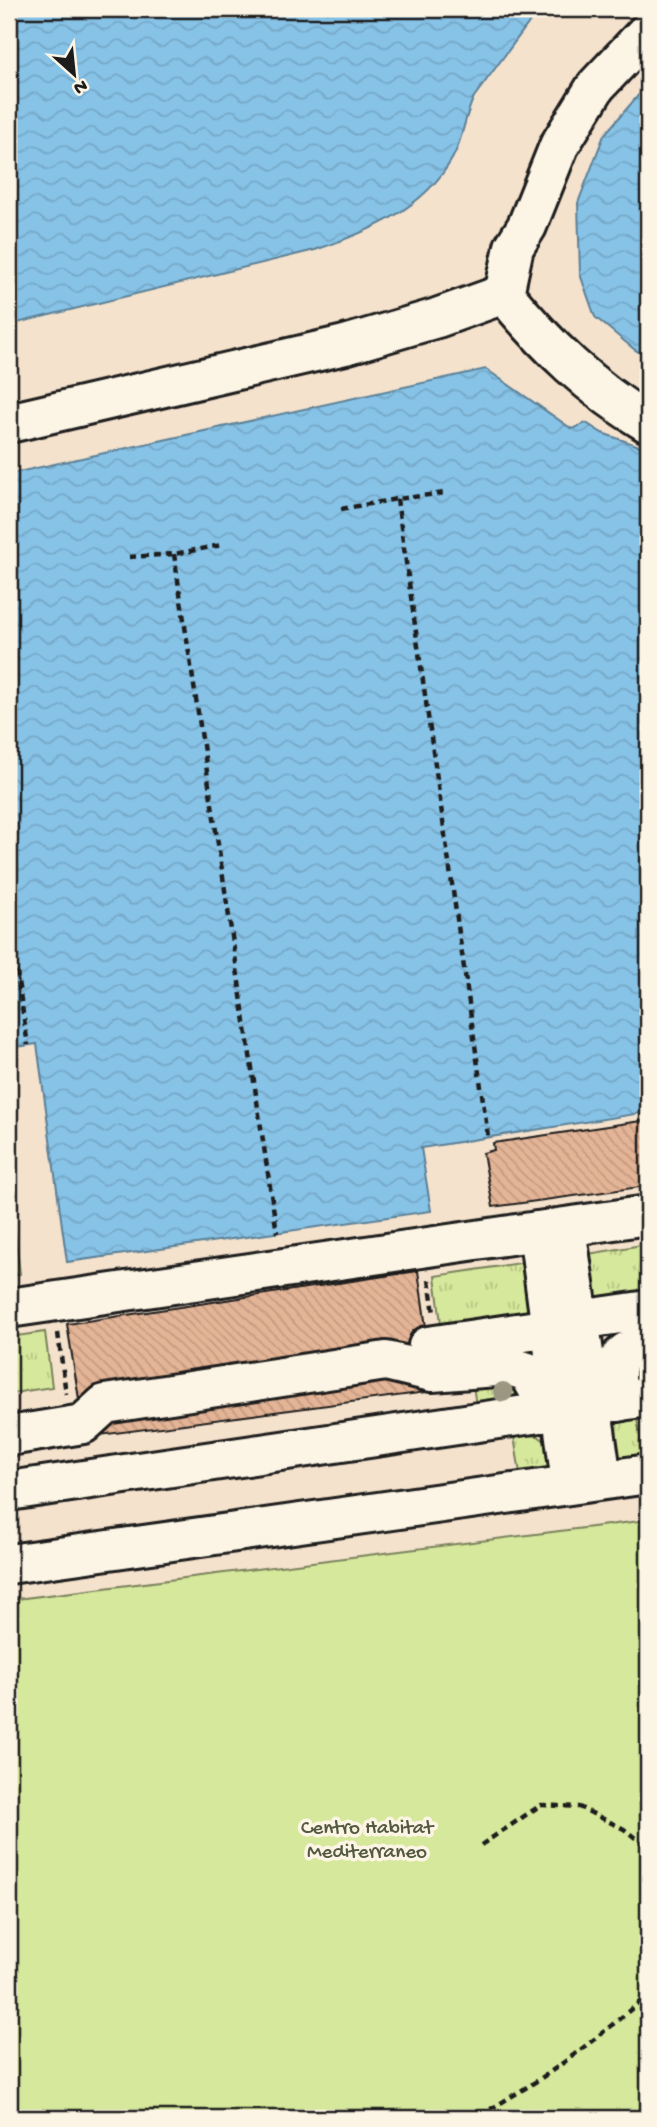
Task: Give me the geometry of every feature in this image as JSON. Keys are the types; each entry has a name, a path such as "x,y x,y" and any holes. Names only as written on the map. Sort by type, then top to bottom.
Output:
{"lane":[{"path":"504,293 514,247 527,226 559,146 596,86 648,31"},
{"path":"9,423 345,345 504,293"},
{"path":"504,293 532,328 571,366 598,390 648,423"},
{"path":"9,1308 648,1215"},
{"path":"552,1230 565,1324 592,1405 586,1481"},
{"path":"428,1346 648,1310"},
{"path":"9,1491 592,1405 615,1368 618,1358 634,1346 648,1344"},
{"path":"9,1436 83,1424 105,1404 386,1361 432,1371 509,1366 528,1372 539,1391 592,1405"},
{"path":"9,1409 73,1400"},
{"path":"9,1564 648,1474"}],"path":[{"path":"341,509 445,494"},
{"path":"397,499 488,1136"},
{"path":"129,557 174,554 222,544"},
{"path":"174,554 277,1233"},
{"path":"9,924 28,1045"},
{"path":"57,1327 73,1400"},
{"path":"481,1845 541,1805 579,1807 624,1829 648,1849"},
{"path":"468,2118 480,2115 532,2084 600,2035 648,1995"}],"green space":[{"path":"9,1182 20,1274 9,1276"},
{"path":"648,1244 648,1301 583,1311 576,1256"},
{"path":"527,1262 537,1317 442,1331 435,1276"},
{"path":"45,1332 52,1387 13,1393 9,1337"},
{"path":"505,1383 513,1389 519,1400 477,1412 473,1386"},
{"path":"622,1419 637,1419 646,1468 620,1467 609,1427"},
{"path":"538,1436 550,1445 554,1469 522,1485 514,1437"},
{"name":"Centro Habitat Mediterraneo","path":"648,1520 648,2118 9,2118 9,1600"}],"water":[{"path":"9,9 539,9 474,97 456,152 440,177 426,192 392,217 374,227 315,250 9,325"},
{"path":"648,84 648,357 635,350 595,317 580,274 578,203 604,135"},
{"path":"486,369 572,429 586,423 602,433 648,449 648,1112 421,1148 431,1211 67,1262 37,1044 9,1048 9,474"}],"building":[{"path":"648,1120 648,1186 493,1207 483,1153 494,1150 493,1143"},
{"path":"418,1271 435,1391 85,1437 67,1324"}]}
